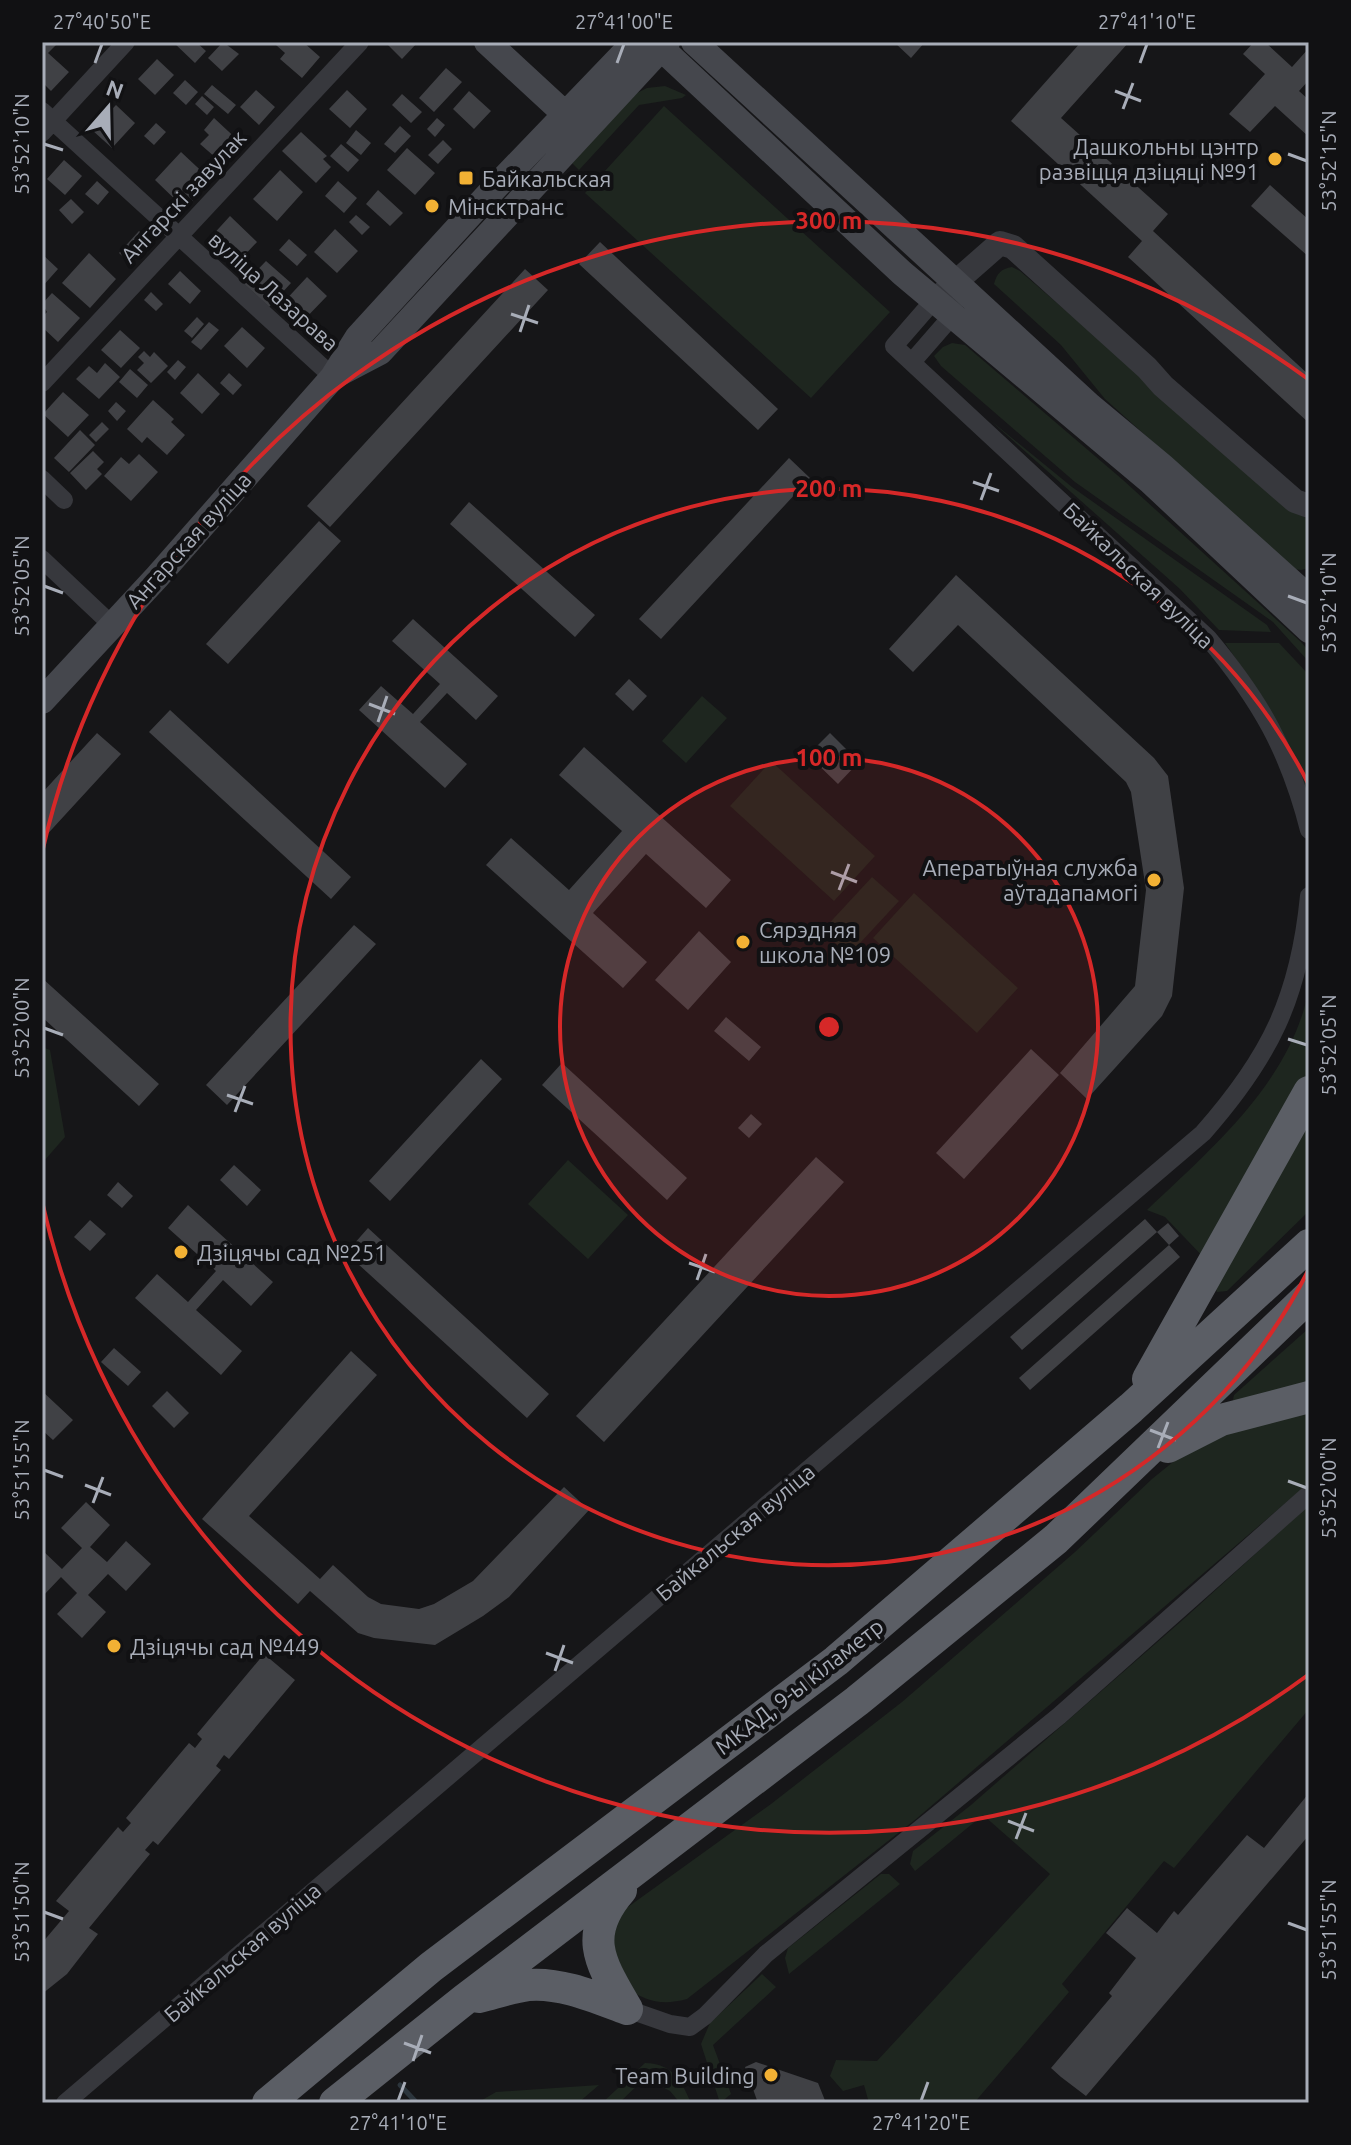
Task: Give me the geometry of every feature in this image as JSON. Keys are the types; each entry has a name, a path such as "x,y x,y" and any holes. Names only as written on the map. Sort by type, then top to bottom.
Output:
{"highway":[{"path":"1131,1408 1309,1092"},
{"name":"МКАД, 9-ы кіламетр","path":"268,2103 431,1967 836,1661 1131,1408 1309,1245"},
{"path":"335,2103 464,2000 857,1701 1056,1539 1309,1296"},
{"path":"1137,1463 1221,1420 1309,1397"},
{"path":"627,2009 601,1964 596,1945 597,1935 614,1898 640,1868"},
{"path":"464,2000 526,1985 540,1985 570,1990 627,2009"}],"main road":[{"path":"487,42 576,124"},
{"name":"Ангарская вуліца","path":"42,701 157,577 333,377 380,352 576,124 635,42"},
{"path":"694,42 1302,596 1309,630"},
{"path":"663,44 943,308 1150,481 1302,596"},
{"name":"Ангарская вуліца","path":"576,124 663,44"}],"street":[{"path":"46,122 126,42"},
{"name":"Ангарскі завулак","path":"42,383 360,42"},
{"name":"вуліца Лазарава","path":"46,122 179,236 333,377"},
{"name":"Байкальская вуліца","path":"912,362 957,283 1000,243 1013,247 1163,386 1295,501 1309,506"},
{"name":"Байкальская вуліца","path":"943,308 894,346 1208,638 1240,676 1269,722 1298,787 1309,830"},
{"path":"42,479 64,500"},
{"path":"42,559 112,625"},
{"name":"Байкальская вуліца","path":"65,2103 1203,1133 1233,1099 1261,1059 1283,1012 1298,970 1309,896"},
{"path":"627,2009 670,2024 690,2027 705,2016 766,1954 1059,1716 1309,1494"}],"shaded area":[{"path":"665,86 686,95 639,105 579,170 572,163 633,95 647,88"},
{"path":"664,106 890,312 811,398 585,193"},
{"path":"1012,267 1309,521 1309,568 1294,569 1105,399 1061,345 994,284 1000,272"},
{"path":"952,343 965,345 1123,480 1301,642 1309,651 1309,662 1273,622 1075,482 941,366 934,356"},
{"path":"990,420 1072,487 1267,625 1271,632 1219,630 1180,589"},
{"path":"1225,643 1279,643 1309,675 1309,797 1273,717"},
{"path":"702,696 727,718 686,763 662,741"},
{"path":"771,761 875,856 834,901 730,806"},
{"path":"872,877 899,901 849,955 822,931"},
{"path":"914,893 1018,988 977,1033 873,938"},
{"path":"1309,988 1309,1080 1208,1262 1165,1217 1147,1210 1222,1137 1267,1083 1286,1053 1300,1022"},
{"path":"42,1047 50,1050 65,1137 44,1161 42,1160"},
{"path":"1309,1112 1309,1211 1227,1291 1217,1292 1216,1289"},
{"path":"568,1160 628,1215 588,1259 528,1204"},
{"path":"1309,1328 1309,1385 1236,1403 1233,1400 1234,1395"},
{"path":"1309,1408 1309,1483 916,1819 687,1999 654,2001 624,1987 606,1929 621,1912 771,1804 902,1702 1194,1445"},
{"path":"1309,1505 1309,1709 1174,1868 1164,1861 1062,1984 1069,1992 974,2103 869,2103 864,2085 843,2091 830,2076 836,2060 877,2061 1050,1874 983,1815 915,1871 910,1864 913,1851 971,1805"},
{"path":"881,1874 889,1874 900,1884 789,1974 785,1958 788,1948"},
{"path":"762,1974 776,1987 713,2045 731,2094 720,2103 701,2044 710,2023"},
{"path":"645,2063 663,2066 675,2075 691,2103 680,2103 670,2091 645,2078 619,2103 602,2103"},
{"path":"599,2085 578,2103 477,2103 496,2092"}],"building":[{"path":"42,42 59,42 48,53 69,72 51,91 42,82"},
{"path":"173,42 196,42 206,51 195,63"},
{"path":"223,42 239,54 222,71 208,58"},
{"path":"279,42 292,45 303,42 320,57 302,78 280,59 285,53 276,45"},
{"path":"385,42 418,42 402,59"},
{"path":"894,42 925,42 911,58"},
{"path":"1081,42 1129,42 1061,118 1168,214 1153,231 1309,375 1309,423 1128,257 1142,241 1011,121"},
{"path":"1254,42 1265,42 1292,67 1309,48 1309,80 1299,91 1309,100 1309,137 1275,106 1250,132 1229,114 1265,74 1243,54"},
{"path":"157,59 174,75 155,95 138,79"},
{"path":"446,68 462,82 434,112 419,98"},
{"path":"185,80 198,92 186,105 173,93"},
{"path":"212,85 236,105 228,114 204,94"},
{"path":"256,90 275,107 259,125 240,107"},
{"path":"347,90 367,109 350,128 329,109"},
{"path":"469,91 491,111 474,129 453,109"},
{"path":"402,94 422,112 411,123 392,105"},
{"path":"202,96 214,107 207,115 195,104"},
{"path":"116,105 135,123 112,148 92,130"},
{"path":"214,118 242,144 223,164 200,144 209,135 204,130"},
{"path":"437,118 445,125 435,137 427,129"},
{"path":"156,123 166,132 154,145 144,136"},
{"path":"400,126 411,136 395,153 384,144"},
{"path":"356,130 371,143 361,155 346,143"},
{"path":"301,132 327,156 323,159 331,167 316,183 282,151"},
{"path":"443,140 452,149 438,164 428,155"},
{"path":"341,144 359,160 348,172 330,156"},
{"path":"407,148 435,173 415,195 387,170"},
{"path":"181,152 211,180 185,209 155,180"},
{"path":"64,160 82,176 65,195 47,179"},
{"path":"280,170 303,192 277,221 253,199"},
{"path":"97,181 109,192 98,205 85,194"},
{"path":"338,181 357,198 344,213 325,196"},
{"path":"1270,185 1309,220 1309,257 1251,206"},
{"path":"378,190 403,213 390,226 366,204"},
{"path":"71,199 84,212 72,224 59,210"},
{"path":"356,215 370,227 362,235 349,222"},
{"path":"230,216 257,242 237,263 210,238"},
{"path":"335,229 358,251 337,273 314,252"},
{"path":"139,231 151,242 131,264 119,253"},
{"path":"289,239 307,255 297,266 279,250"},
{"path":"600,242 778,409 758,430 579,264"},
{"path":"89,253 116,279 90,308 62,283"},
{"path":"42,254 58,269 42,287"},
{"path":"266,261 291,283 269,307 244,284"},
{"path":"525,269 548,290 330,527 307,506"},
{"path":"180,271 201,291 190,304 168,284"},
{"path":"307,277 327,296 301,323 281,305"},
{"path":"151,292 163,304 156,311 144,300"},
{"path":"52,293 80,318 58,342 42,327 42,317 47,312 42,304"},
{"path":"197,317 204,324 192,338 184,331"},
{"path":"209,322 219,330 201,350 191,342"},
{"path":"242,327 265,348 247,368 224,346"},
{"path":"120,330 140,348 121,368 101,350"},
{"path":"144,351 150,357 154,352 168,366 151,383 137,370 144,363 138,357"},
{"path":"178,360 186,367 175,380 167,372"},
{"path":"105,363 120,377 99,399 76,379 89,366 97,373"},
{"path":"130,369 148,385 137,398 119,382"},
{"path":"198,373 220,394 202,414 180,393"},
{"path":"229,373 242,385 233,395 220,383"},
{"path":"63,392 89,415 68,437 43,414"},
{"path":"153,400 174,419 171,422 185,435 167,455 147,437 142,443 127,429"},
{"path":"116,402 126,411 117,421 108,411"},
{"path":"102,422 109,429 96,442 89,435"},
{"path":"80,430 95,445 69,472 54,458"},
{"path":"93,451 104,462 97,469 102,474 86,490 70,473"},
{"path":"139,454 158,472 131,501 104,476 121,457 129,464"},
{"path":"789,458 810,478 661,639 639,619"},
{"path":"469,502 595,615 575,637 450,524"},
{"path":"319,521 341,541 228,664 206,644"},
{"path":"956,575 1154,758 1168,776 1184,888 1172,996 1162,1016 1087,1099 1060,1073 1135,986 1146,890 1131,792 1126,782 958,625 913,672 889,649"},
{"path":"413,619 498,696 476,720 447,693 420,722 467,764 445,788 359,710 381,686 413,714 440,684 392,641"},
{"path":"629,679 647,696 633,711 615,694"},
{"path":"170,710 351,877 331,899 149,732"},
{"path":"97,733 121,754 42,840 42,793"},
{"path":"830,733 859,762 838,784 808,755"},
{"path":"584,747 731,880 706,908 646,854 593,913 647,962 623,988 486,865 511,838 569,890 622,831 559,775"},
{"path":"354,925 376,944 227,1105 206,1085"},
{"path":"699,931 731,962 688,1010 655,980"},
{"path":"42,978 159,1084 139,1106 42,1017"},
{"path":"726,1017 761,1047 749,1061 714,1031"},
{"path":"1031,1049 1059,1075 964,1179 936,1153"},
{"path":"481,1059 502,1079 390,1201 369,1181"},
{"path":"562,1063 687,1178 667,1200 542,1085"},
{"path":"751,1114 762,1124 749,1138 738,1128"},
{"path":"816,1157 844,1182 604,1442 576,1416"},
{"path":"234,1165 261,1190 247,1206 220,1180"},
{"path":"118,1182 133,1196 122,1208 107,1195"},
{"path":"188,1205 273,1282 251,1306 223,1280 196,1310 242,1351 221,1375 135,1298 157,1274 188,1302 216,1271 168,1228"},
{"path":"1145,1219 1157,1232 1022,1350 1010,1337"},
{"path":"90,1220 106,1234 90,1251 74,1237"},
{"path":"1168,1223 1179,1236 1169,1245 1157,1232"},
{"path":"368,1228 549,1394 527,1418 346,1253"},
{"path":"1169,1245 1180,1257 1030,1390 1019,1378"},
{"path":"114,1348 141,1372 128,1386 101,1362"},
{"path":"351,1351 377,1375 249,1516 320,1579 333,1565 368,1597 381,1604 419,1609 434,1604 473,1581 564,1487 589,1510 509,1597 435,1645 374,1638 358,1633 310,1591 298,1604 202,1519"},
{"path":"42,1391 73,1420 53,1440 42,1430"},
{"path":"167,1391 189,1413 174,1428 152,1406"},
{"path":"86,1502 110,1525 90,1547 107,1562 126,1541 151,1564 126,1591 108,1574 88,1595 106,1612 82,1638 57,1614 77,1593 61,1577 42,1597 42,1550 62,1569 82,1548 61,1528"},
{"path":"264,1654 295,1680 229,1759 224,1755 216,1766 221,1770 158,1845 153,1841 145,1850 150,1854 89,1928 98,1934 67,1974 42,1994 42,1943 69,1911 56,1901 118,1827 123,1832 131,1823 126,1818 189,1743 195,1748 202,1739 197,1734"},
{"path":"1309,1793 1309,1835 1086,2096 1051,2068 1112,1996 1109,1993 1136,1958 1106,1933 1127,1908 1157,1933 1174,1911 1178,1915 1247,1835 1264,1848"},
{"name":"Team Building","path":"756,2062 818,2083 826,2103 758,2103 745,2067"}],"waterway":[{"path":"400,2085 417,2103"}],"place":[{"name":"Дашкольны цэнтр развіцця дзіцяці №91","path":"1275,159"},
{"name":"Байкальская","path":"466,178"},
{"name":"Мінсктранс","path":"432,206"},
{"name":"Аператыўная служба аўтадапамогі","path":"1154,880"},
{"name":"Сярэдняя школа №109","path":"743,942"},
{"name":"Дзіцячы сад №251","path":"181,1252"},
{"name":"Дзіцячы сад №449","path":"114,1646"},
{"name":"Team Building","path":"771,2075"}]}
